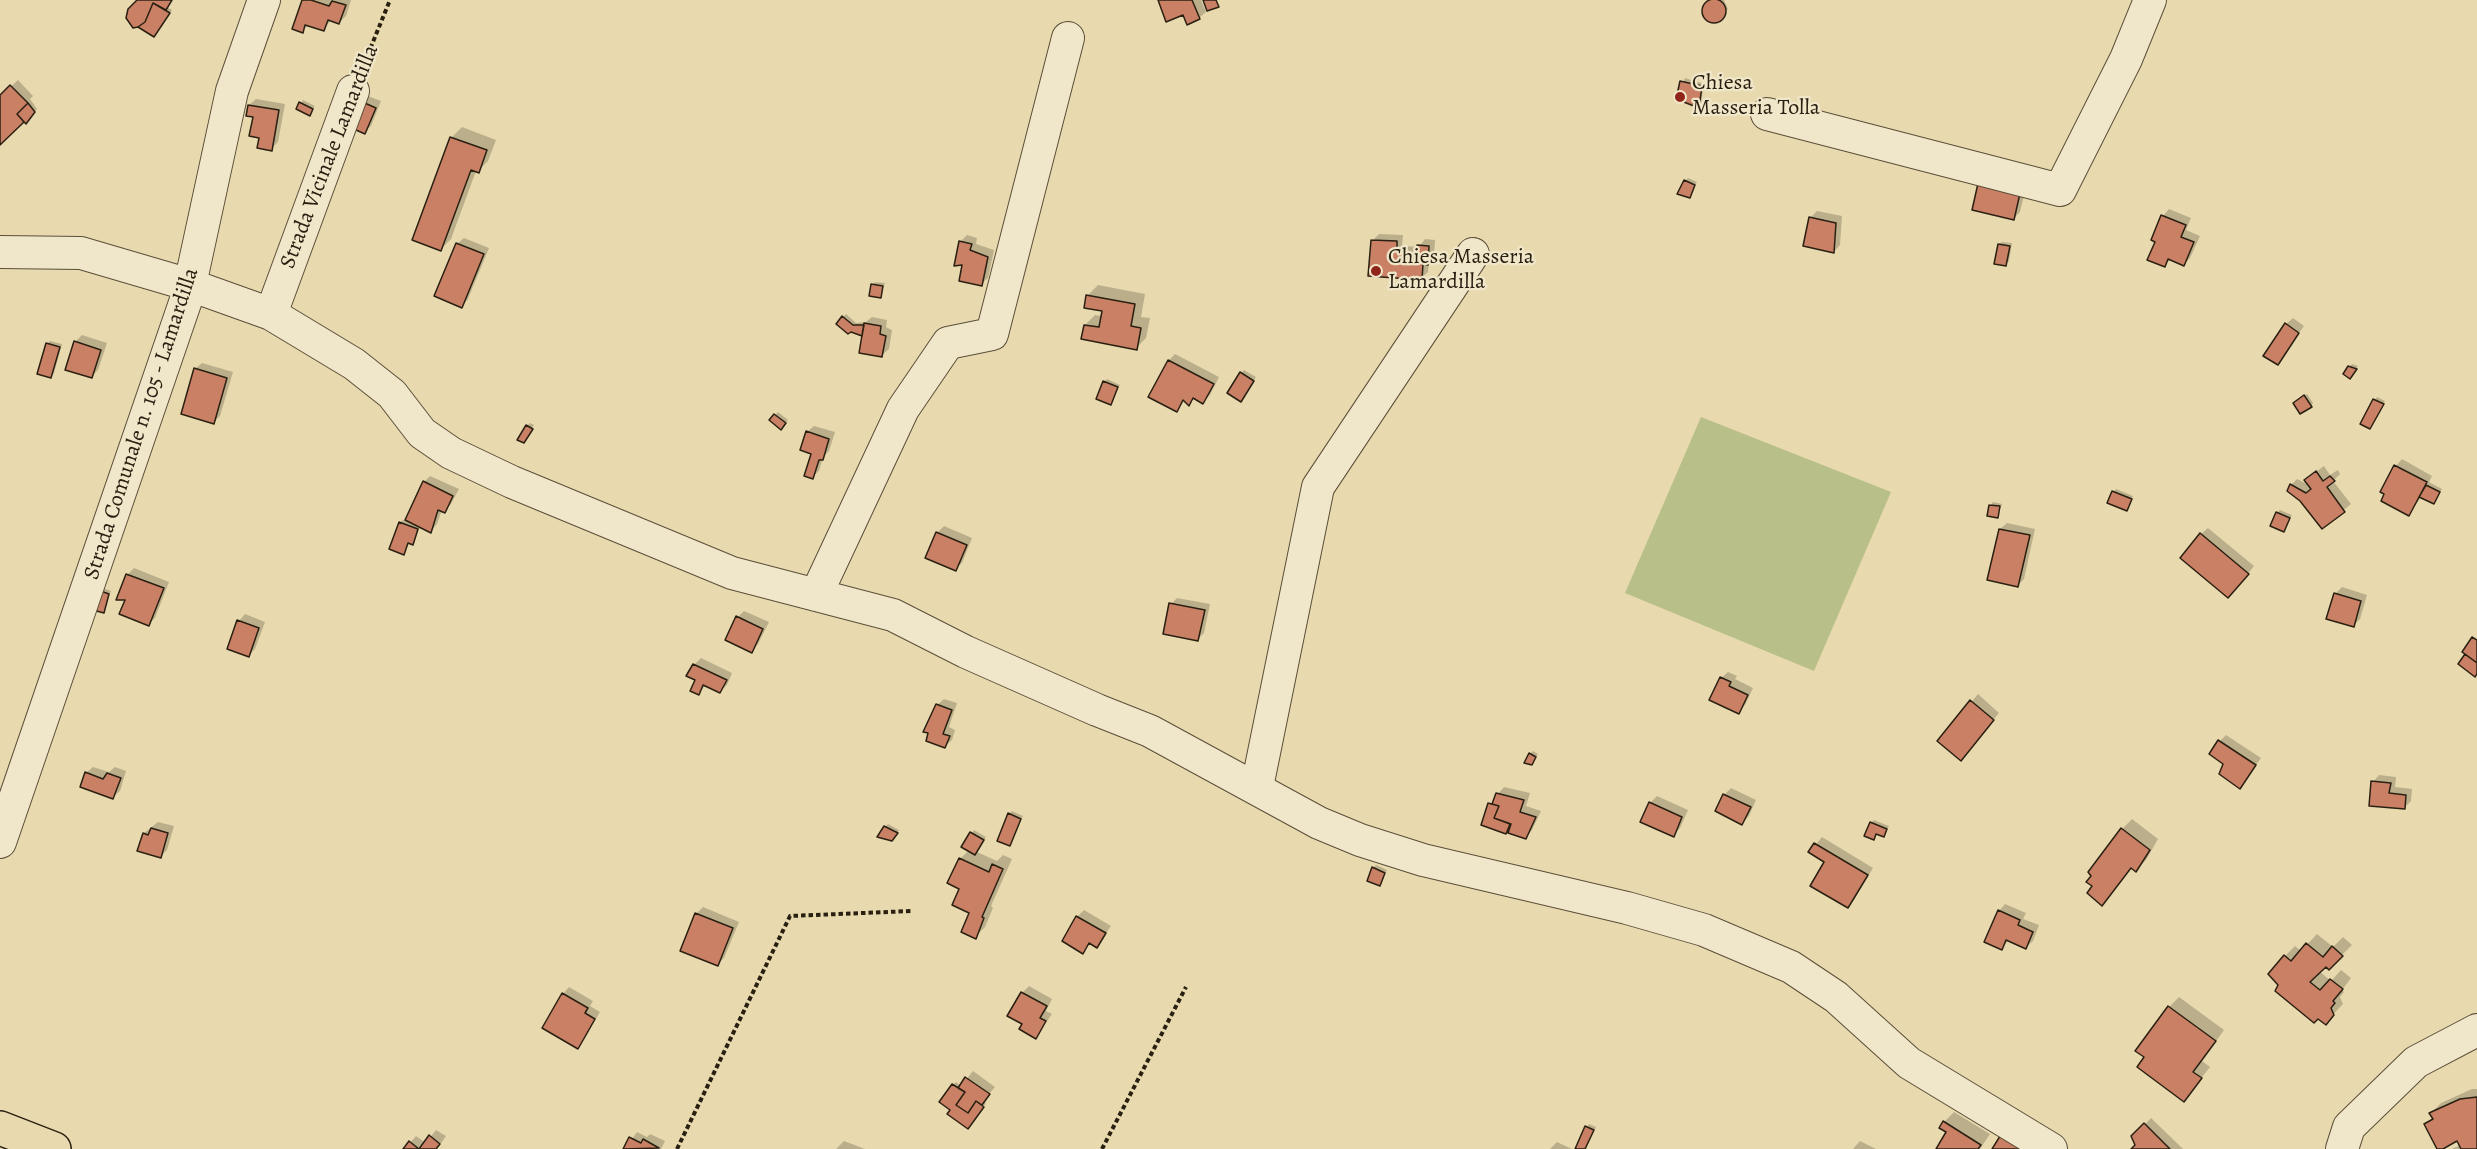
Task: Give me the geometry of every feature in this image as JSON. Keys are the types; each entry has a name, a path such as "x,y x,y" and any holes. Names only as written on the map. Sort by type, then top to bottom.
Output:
{"main road":[{"path":"0,1128 54,1149"}],"street":[{"name":"Strada Comunale n. 105 - Lamardilla","path":"0,842 190,285 232,91 264,0"},
{"path":"1767,114 2060,190 2126,59 2150,0"},
{"path":"816,595 903,409 948,343 992,334 1068,38"},
{"name":"Strada Vicinale Lamardilla","path":"271,314 353,91"},
{"path":"0,252 81,253 190,285 271,314 354,364 392,394 422,433 451,453 533,491 723,570 893,615 966,652 1087,706 1150,731 1257,787 1319,823 1360,840 1423,860 1627,908 1704,930 1791,967 1836,997 1908,1063 2051,1149"},
{"path":"1257,787 1318,488 1473,254"},
{"path":"2342,1149 2349,1127 2416,1062 2477,1030"}],"path":[{"name":"Strada Vicinale Lamardilla","path":"353,91 390,0"},
{"path":"677,1149 790,916 912,911"},
{"path":"1102,1149 1186,987"}],"green space":[{"path":"1701,417 1891,492 1814,671 1625,593"}],"building":[{"path":"1714,-1 1722,3 1726,11 1722,19 1714,23 1706,19 1702,11 1706,3"},
{"path":"137,0 172,0 166,10 153,3 145,22 133,28 126,18 128,9"},
{"path":"302,0 311,0 329,6 332,1 346,5 339,24 328,20 324,31 305,25 303,33 292,29"},
{"path":"1158,0 1192,0 1200,19 1187,25 1183,15 1166,22"},
{"path":"1203,0 1216,0 1219,7 1207,11"},
{"path":"153,3 170,13 154,37 138,27 145,22"},
{"path":"1680,81 1702,86 1699,108 1676,99"},
{"path":"10,85 28,103 17,114 24,122 0,145 0,95"},
{"path":"358,100 376,108 365,134 347,126"},
{"path":"299,102 313,109 310,116 296,109"},
{"path":"28,103 35,112 26,124 17,114"},
{"path":"248,105 279,110 272,151 257,148 259,138 249,136 253,117 246,116"},
{"path":"450,137 487,150 479,173 471,170 441,251 412,240"},
{"path":"1979,179 2021,189 2014,220 1972,210"},
{"path":"1684,180 1695,185 1690,198 1677,194"},
{"path":"2161,215 2186,225 2181,237 2194,242 2184,266 2168,259 2165,267 2147,260 2155,242 2151,240"},
{"path":"1809,217 1836,223 1834,253 1803,246"},
{"path":"1371,240 1397,241 1397,252 1417,254 1417,245 1429,246 1428,265 1423,264 1422,280 1368,276"},
{"path":"959,241 972,244 970,250 988,257 982,286 959,281 962,265 954,266"},
{"path":"456,243 484,254 462,308 434,296"},
{"path":"1998,244 2010,246 2006,266 1994,264"},
{"path":"871,284 883,286 881,298 869,296"},
{"path":"1086,295 1135,304 1131,326 1141,328 1137,350 1081,339 1084,325 1099,327 1102,311 1084,308"},
{"path":"842,316 853,325 864,325 862,336 851,332 848,334 836,324"},
{"path":"864,323 881,326 880,334 886,336 882,357 859,353"},
{"path":"2285,323 2299,333 2278,365 2263,356"},
{"path":"74,341 101,350 92,378 65,370"},
{"path":"46,343 60,347 51,378 37,374"},
{"path":"1168,360 1214,384 1203,404 1193,398 1189,406 1183,400 1177,412 1148,397"},
{"path":"2348,366 2357,369 2350,379 2343,374"},
{"path":"194,368 227,378 214,424 181,414"},
{"path":"1240,372 1254,381 1241,402 1227,393"},
{"path":"1103,381 1118,387 1111,405 1096,399"},
{"path":"2304,395 2312,407 2300,414 2293,403"},
{"path":"2373,399 2384,404 2370,429 2360,424"},
{"path":"774,414 786,423 781,430 769,420"},
{"path":"526,425 533,429 524,443 517,440"},
{"path":"806,431 829,439 823,460 819,460 813,479 804,476 811,454 800,450"},
{"path":"2394,465 2427,482 2409,516 2381,501 2384,494 2380,492"},
{"path":"2316,471 2323,481 2330,476 2335,481 2327,487 2345,512 2322,529 2300,501 2287,491 2290,484 2306,493 2311,489 2304,480"},
{"path":"423,481 453,496 445,513 438,510 431,533 405,520"},
{"path":"2426,485 2440,492 2434,504 2419,497"},
{"path":"2112,491 2132,499 2127,511 2107,503"},
{"path":"1989,505 2000,506 1998,518 1987,516"},
{"path":"2276,512 2290,518 2284,532 2270,526"},
{"path":"399,522 418,529 413,545 408,543 404,555 389,549"},
{"path":"1999,529 2030,535 2018,587 1987,580"},
{"path":"936,532 967,545 956,571 925,558"},
{"path":"2200,533 2249,574 2228,598 2180,558"},
{"path":"126,574 164,588 149,626 119,614 125,600 116,600"},
{"path":"95,589 109,594 104,613 89,609"},
{"path":"2334,593 2361,601 2354,627 2326,619"},
{"path":"1169,603 1205,610 1198,641 1163,634"},
{"path":"736,616 763,629 752,653 725,640"},
{"path":"237,620 259,628 249,657 227,649"},
{"path":"2472,637 2477,640 2477,663 2462,652"},
{"path":"2465,654 2477,663 2475,677 2458,664"},
{"path":"693,664 727,680 720,693 703,685 699,695 690,691 695,680 686,676"},
{"path":"1720,677 1731,682 1729,686 1748,695 1739,714 1709,700"},
{"path":"1970,700 1994,720 1961,761 1937,741"},
{"path":"936,704 952,710 943,734 950,736 945,748 926,741 928,733 923,732"},
{"path":"2218,740 2256,765 2240,789 2219,774 2223,764 2209,754"},
{"path":"1529,753 1536,757 1532,765 1524,763"},
{"path":"85,772 103,779 107,773 121,778 113,799 80,787"},
{"path":"2371,781 2391,783 2389,793 2406,795 2405,809 2369,806"},
{"path":"1496,793 1524,800 1520,812 1536,817 1526,839 1508,833 1511,824 1494,818 1499,806 1492,804"},
{"path":"1723,794 1751,807 1742,825 1715,811"},
{"path":"1649,802 1682,817 1674,837 1640,822"},
{"path":"1488,803 1499,806 1494,818 1510,824 1506,834 1481,825"},
{"path":"1008,813 1021,819 1010,846 997,841"},
{"path":"1870,822 1887,829 1884,837 1876,834 1874,840 1864,836"},
{"path":"884,826 898,833 892,841 877,837"},
{"path":"151,828 168,833 161,858 137,851 143,833 148,835"},
{"path":"2121,828 2150,850 2136,872 2131,868 2102,906 2087,893 2092,886 2086,882 2091,876 2088,872"},
{"path":"970,832 984,840 975,855 961,847"},
{"path":"1814,843 1868,875 1848,908 1810,886 1824,862 1808,852"},
{"path":"959,858 989,872 992,864 1003,869 982,917 984,918 976,939 961,932 969,913 952,905 959,889 947,883"},
{"path":"1372,867 1385,873 1380,886 1367,881"},
{"path":"1998,910 2020,920 2018,925 2033,932 2026,949 2006,940 2002,950 1984,942"},
{"path":"695,913 733,928 718,966 680,951"},
{"path":"1076,916 1106,933 1097,948 1089,943 1083,954 1062,941"},
{"path":"2306,943 2323,957 2332,946 2343,956 2329,970 2326,967 2310,982 2320,990 2330,979 2343,989 2333,1001 2335,1003 2331,1008 2334,1015 2326,1025 2318,1019 2314,1023 2275,991 2278,985 2268,974 2284,955 2291,961"},
{"path":"1021,992 1047,1006 1040,1018 1046,1021 1036,1039 1019,1029 1022,1024 1007,1016"},
{"path":"562,993 588,1008 585,1013 595,1019 578,1049 542,1028"},
{"path":"2168,1006 2216,1041 2193,1072 2202,1078 2184,1102 2137,1067 2144,1057 2135,1051"},
{"path":"965,1077 990,1094 982,1105 976,1101 968,1113 956,1105 965,1092 958,1088"},
{"path":"952,1084 965,1092 956,1105 968,1113 976,1101 984,1107 968,1129 947,1114 950,1110 939,1102"},
{"path":"2477,1097 2477,1149 2461,1149 2457,1141 2443,1149 2437,1149 2424,1124 2433,1119 2429,1113 2460,1099"},
{"path":"1943,1121 1981,1145 1978,1149 1936,1149 1946,1132 1939,1128"},
{"path":"2144,1123 2170,1149 2131,1149 2135,1145 2131,1136"},
{"path":"1585,1126 1594,1130 1585,1149 1575,1149"},
{"path":"2002,1133 2027,1149 1992,1149"},
{"path":"429,1135 440,1144 436,1149 419,1149"},
{"path":"629,1137 641,1143 643,1139 659,1148 623,1149"},
{"path":"409,1141 419,1149 403,1149"}],"place":[{"name":"Chiesa Masseria Tolla","path":"1680,97"},
{"name":"Chiesa Masseria Lamardilla","path":"1376,271"}]}
